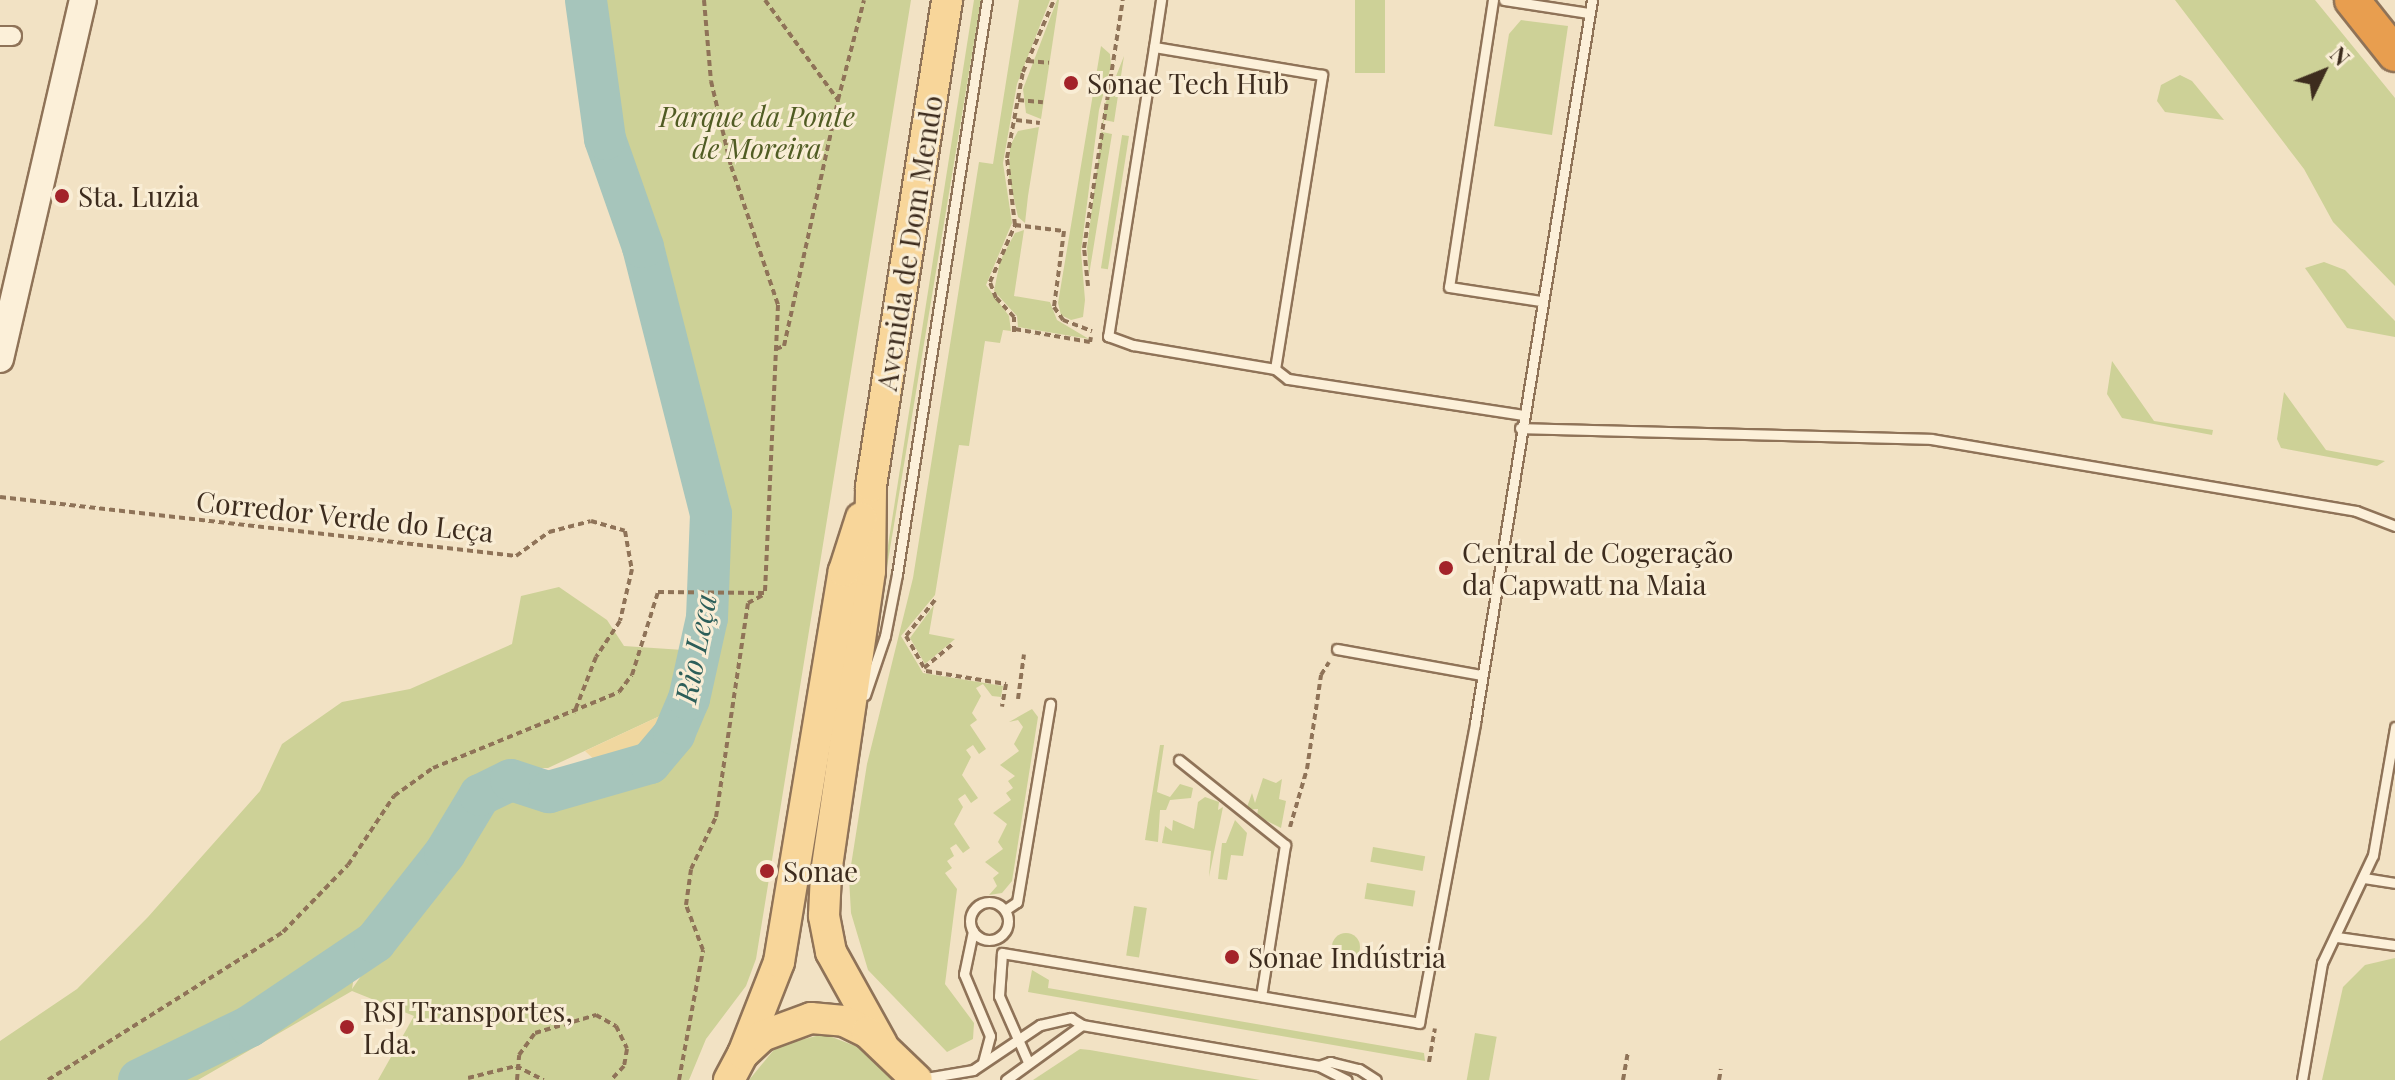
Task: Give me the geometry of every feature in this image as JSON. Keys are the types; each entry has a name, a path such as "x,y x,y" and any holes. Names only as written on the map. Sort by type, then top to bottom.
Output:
{"highway":[{"path":"2352,0 2395,54"}],"main road":[{"path":"0,359 83,0"},
{"name":"Avenida de Dom Mendo","path":"882,1044 831,952 824,916 870,571 871,486 947,0"},
{"name":"Avenida de Dom Mendo","path":"736,1067 779,962 844,571 871,486"},
{"path":"736,1067 773,1029 811,1018 844,1021 882,1044 917,1080"}],"lane":[{"path":"848,726 885,636 897,574 987,0"},
{"path":"1161,0 1108,336 1133,345 1275,369 1288,379 1522,415"},
{"path":"1493,0 1449,287 1541,301"},
{"path":"1504,0 1589,13"},
{"path":"1002,953 1419,1023 1482,675 1592,0"},
{"path":"1154,47 1322,75 1275,369"},
{"path":"1520,428 1931,439 2356,511 2395,526"},
{"path":"1337,649 1482,675"},
{"path":"1005,910 1017,902 1050,704"},
{"path":"2302,1080 2322,963 2337,937 2373,855 2395,727"},
{"path":"1179,760 1285,845 1261,996"},
{"path":"2364,878 2395,883"},
{"path":"983,1063 990,1036 964,974 973,931 972,913 981,904 994,903 1005,910"},
{"path":"973,931 982,939 999,938 1007,928 1005,910"},
{"path":"2337,937 2395,945"},
{"path":"999,938 1002,953 999,996 1028,1062"},
{"path":"917,1080 951,1075 983,1063 1017,1039 1053,1021 1071,1018 1082,1025 1319,1066 1347,1080"},
{"path":"1006,1080 1082,1025"},
{"path":"1319,1066 1330,1062 1359,1069 1376,1080"}],"path":[{"path":"704,0 711,81 728,152 778,305 765,593"},
{"path":"765,0 838,100"},
{"path":"776,349 784,346 838,100 864,0"},
{"path":"1054,0 1047,25 1027,61 1018,100 1006,170 1015,225 990,282 996,298 1014,317 1014,330 1090,342"},
{"path":"1088,286 1084,248 1100,118 1117,52 1123,0"},
{"path":"1117,52 1124,53"},
{"path":"1027,61 1049,63"},
{"path":"1018,100 1043,102"},
{"path":"1016,120 1040,123"},
{"path":"1015,225 1064,231 1054,307 1063,320 1098,333"},
{"name":"Corredor Verde do Leça","path":"0,497 516,556 549,532 591,521 625,531 632,569 620,621 596,657 574,714"},
{"path":"48,1080 283,932 348,865 394,796 433,768 574,714 619,692 632,675 658,592 765,593"},
{"path":"679,1080 703,950 686,905 691,869 716,817 748,603 765,593"},
{"path":"935,600 906,636 924,668 1006,684 1002,707"},
{"path":"924,668 954,643"},
{"path":"1285,845 1307,769 1321,675 1337,649"},
{"path":"1018,699 1024,654"},
{"path":"517,1080 516,1066 535,1033 596,1015 616,1026 627,1049 624,1066 611,1080"},
{"path":"1429,1024 1435,1026 1429,1062"},
{"path":"1623,1080 1628,1053"},
{"path":"468,1078 516,1066 544,1080"},
{"path":"1719,1080 1721,1069"}],"green space":[{"name":"Parque da Ponte de Moreira","path":"598,0 911,0 756,959 746,986 706,1039 689,1080 378,1080 414,1016 352,991 198,1080 0,1080 0,1041 77,989 148,917 260,791 282,744 342,702 410,689 512,644 521,596 559,587 607,620 624,646 683,650 672,702 662,715 548,768 529,768 471,783 426,857 359,944 352,989 468,822 494,807 504,792 516,787 571,805 641,780 682,739 700,710 720,501 651,229 614,122"},
{"path":"974,0 981,0 885,579 883,577"},
{"path":"1019,0 1050,0 1017,84 1003,163 1012,223 986,285 1009,316 1011,331 1003,330 1000,343 985,341 969,446 959,445 935,595 901,636 923,673 1003,686 1001,697 992,696 983,684 976,688 981,696 972,713 977,720 970,725 986,749 979,754 973,745 966,750 971,757 962,775 978,798 971,803 965,794 958,799 963,807 954,824 970,848 963,853 956,844 950,848 954,856 947,861 952,868 945,873 957,889 945,984 974,1023 973,1039 947,1052 868,970 851,913 849,878 867,764 913,578 979,162 993,164"},
{"path":"1057,0 1041,119 1026,113 1023,89"},
{"path":"1355,0 1385,0 1385,73 1355,73"},
{"path":"2175,0 2315,0 2395,98 2395,286 2333,222 2304,169"},
{"path":"1521,20 1568,26 1552,135 1494,126 1509,34"},
{"path":"1101,46 1110,54 1111,66 1099,110 1081,251 1085,300 1083,317 1071,320 1061,315 1058,303"},
{"path":"1124,56 1114,122 1104,120 1102,132 1112,134 1089,275 1087,248 1105,104"},
{"path":"2180,75 2192,81 2224,120 2165,112 2157,101 2161,85"},
{"path":"1039,127 1025,223 1018,217 1009,177 1010,146 1018,131"},
{"path":"1122,135 1129,136 1108,269 1101,268"},
{"path":"1024,230 1014,296 1050,302 1057,320 1089,339 1018,327 1017,316 994,291 1000,261 1015,233"},
{"path":"2324,262 2345,270 2395,321 2395,337 2347,328 2305,268"},
{"path":"2112,361 2154,421 2213,430 2212,435 2122,418 2107,394"},
{"path":"2284,392 2326,450 2385,461 2377,466 2281,448 2277,439"},
{"path":"934,605 929,634 955,639 925,664 910,638"},
{"path":"1032,709 1038,717 1012,881 1002,893 989,895 997,886 993,878 999,873 985,862 1003,849 998,842 1007,824 993,813 1011,800 1006,793 1013,788 1008,781 1015,776 1000,765 1019,751 1014,744 1023,727 1018,720 1009,722"},
{"path":"1160,745 1164,745 1157,792 1170,797 1180,784 1193,788 1191,798 1170,800 1166,810 1160,810 1158,842 1145,840"},
{"path":"1263,778 1276,783 1282,779 1279,799 1286,801 1281,828 1257,816 1258,809 1246,810 1252,793 1255,803"},
{"path":"1205,797 1219,802 1218,810 1223,807 1209,877 1211,851 1162,843 1165,826 1172,831 1173,820 1194,829 1198,802"},
{"path":"1235,820 1247,833 1243,856 1231,855 1227,880 1218,879 1222,843 1226,843"},
{"path":"1373,847 1425,856 1423,871 1370,862"},
{"path":"1367,883 1415,891 1413,906 1364,899"},
{"path":"1134,906 1147,908 1139,957 1126,955"},
{"path":"1346,933 1356,937 1360,947 1356,957 1346,961 1336,957 1332,947 1336,937"},
{"path":"2395,958 2395,1080 2322,1080 2343,987 2365,965"},
{"path":"1032,970 1049,980 1048,988 1424,1053 1425,1061 1028,992"},
{"path":"1475,1033 1497,1037 1489,1080 1467,1080"},
{"path":"824,1034 863,1049 893,1080 749,1080 777,1046"},
{"path":"1080,1049 1090,1050 1260,1080 1033,1080"}],"sand":[{"path":"662,715 656,734 639,755 598,763 585,751"}],"waterway":[{"name":"Rio Leça","path":"139,1080 250,1026 375,942 445,853 480,795 511,780 549,792 650,763 674,734 689,699 707,618 711,514 643,247 605,139 586,0"}],"place":[{"name":"Sonae Tech Hub","path":"1071,83"},
{"name":"Sta. Luzia","path":"62,196"},
{"name":"Central de Cogeração da Capwatt na Maia","path":"1446,568"},
{"name":"Sonae","path":"767,871"},
{"name":"Sonae Indústria","path":"1232,957"},
{"name":"RSJ Transportes, Lda.","path":"347,1027"}]}
